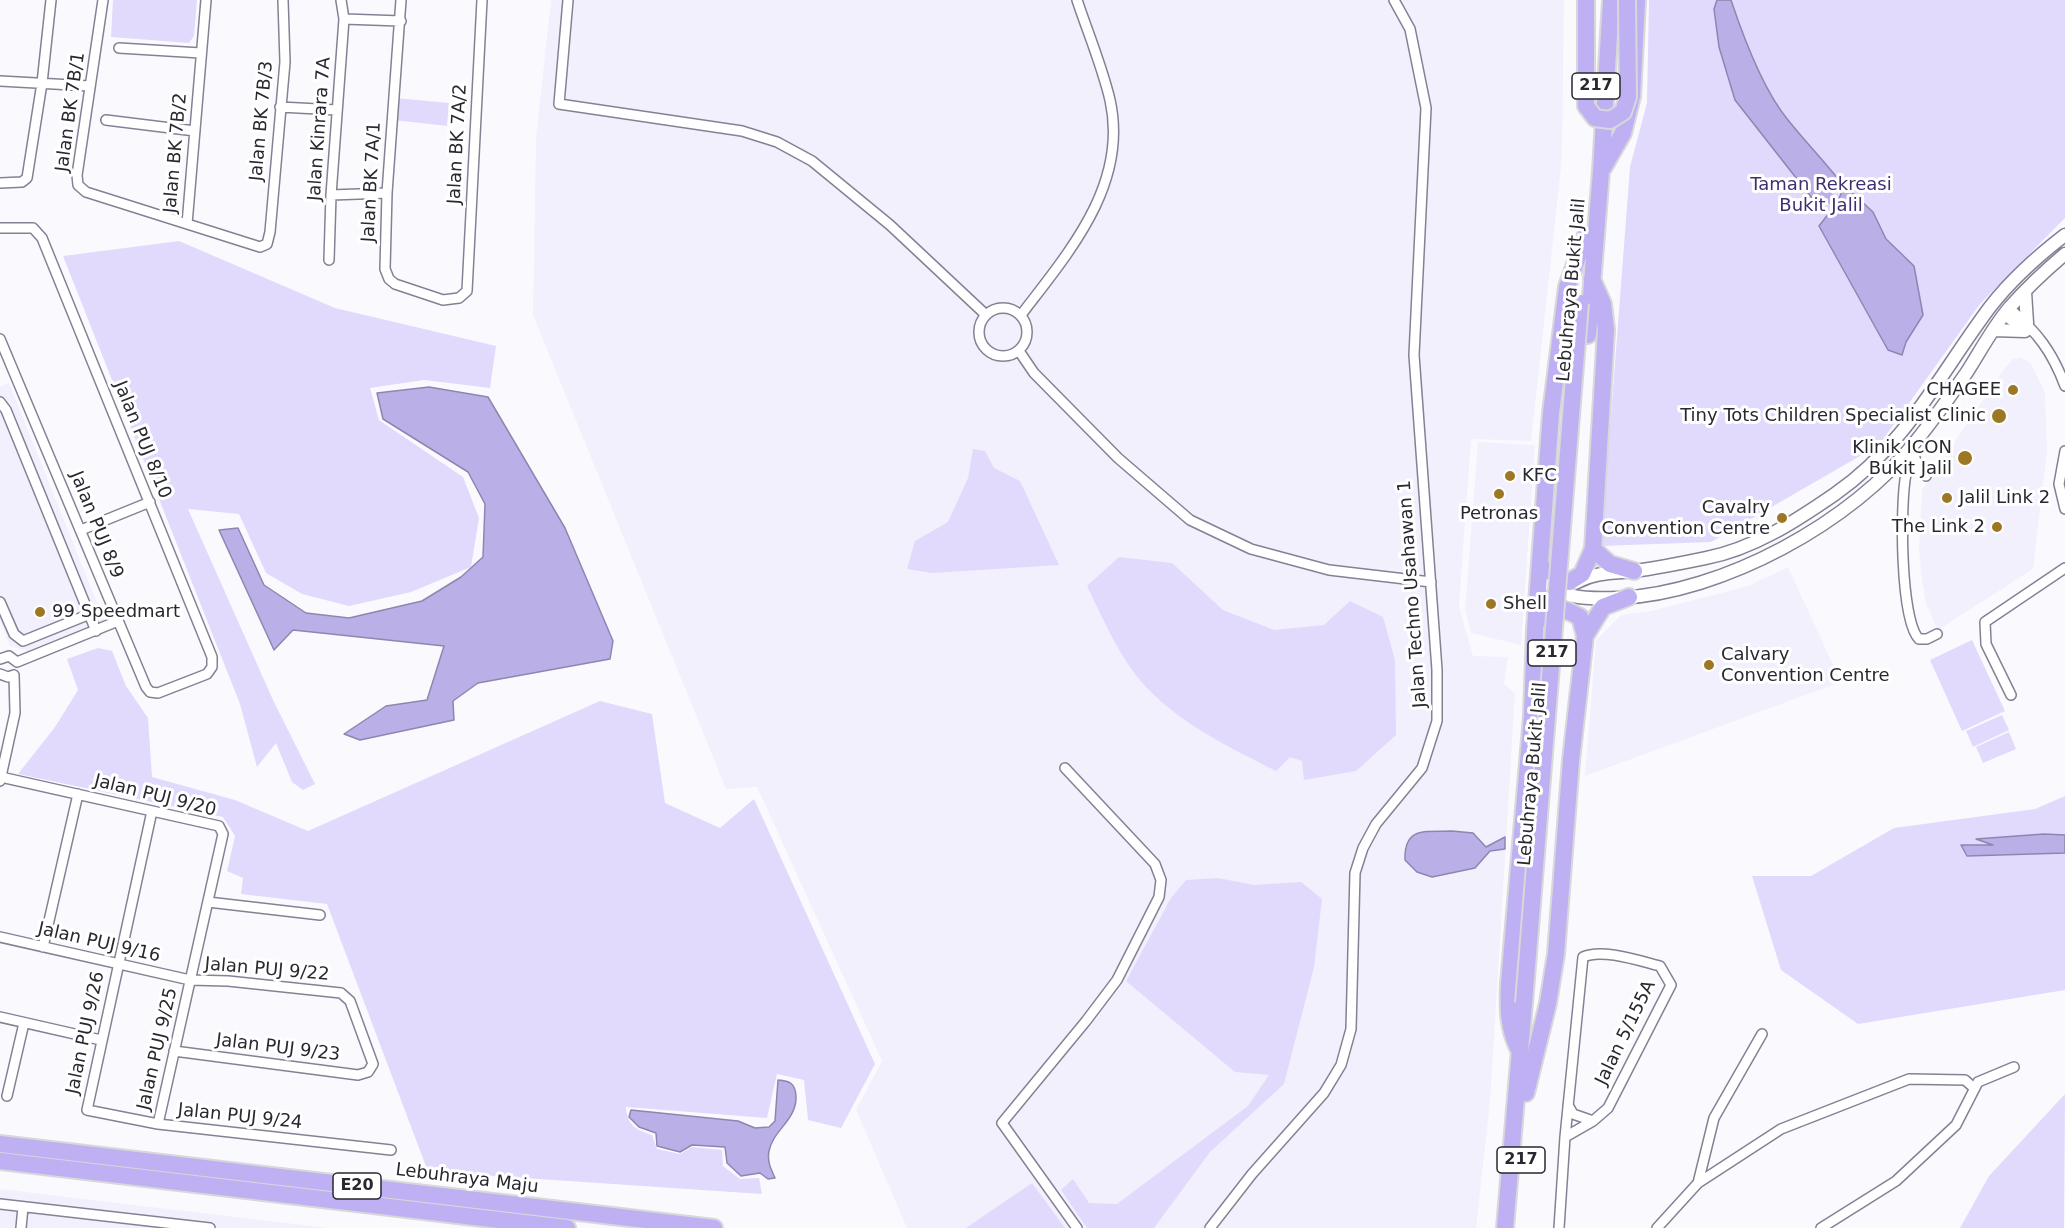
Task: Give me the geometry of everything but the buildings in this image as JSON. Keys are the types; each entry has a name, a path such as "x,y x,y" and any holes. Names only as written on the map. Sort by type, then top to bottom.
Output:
{"highway":[{"path":"1586,0 1586,106 1595,118 1610,120 1623,112 1626,105 1628,0"},
{"name":"Lebuhraya Bukit Jalil","path":"1516,1228 1526,1093 1529,1003 1600,0"},
{"name":"Lebuhraya Bukit Jalil","path":"1505,1228 1519,1050 1529,1003 1588,335 1611,0"},
{"path":"1601,171 1623,133 1632,96 1637,0"},
{"path":"1519,1050 1512,1036 1508,1014 1532,716 1535,630 1551,412 1568,287 1585,237"},
{"path":"1540,563 1555,576 1569,582 1582,574 1593,549 1606,330 1603,304 1592,279"},
{"path":"1593,549 1614,566 1634,571"},
{"path":"1585,636 1603,607 1629,597"},
{"path":"1526,1093 1548,1003 1556,954 1571,760 1585,636 1580,617 1566,610 1550,615 1535,630"},
{"name":"Lebuhraya Maju","path":"0,1144 714,1228"},
{"name":"Lebuhraya Maju","path":"0,1161 567,1228"}],"main road":[{"path":"1537,603 1545,597 1596,574 1634,571 1707,558 1740,549 1762,539 1835,494 1871,466 1897,441 1983,318 2008,288 2065,235"},
{"path":"1540,563 1545,583 1575,598 1629,597 1699,582 1788,546 1844,511 1886,474 1917,440 1994,330 2005,310 2065,254"},
{"path":"2005,310 2008,288"},
{"path":"1994,330 2026,327 2025,292"},
{"path":"1983,318 2005,310"},
{"path":"1596,574 1590,591 1592,596 1598,599"}],"street":[{"path":"0,183 22,182 27,178 42,83 51,0"},
{"name":"Jalan BK 7B/1","path":"103,0 77,175 78,185 86,192 187,224"},
{"name":"Jalan BK 7B/2","path":"206,0 187,224 260,247 267,244"},
{"name":"Jalan BK 7B/3","path":"267,244 285,62 284,0"},
{"name":"Jalan Kinrara 7A","path":"329,260 331,195 344,19 341,0"},
{"name":"Jalan BK 7A/1","path":"401,0 387,193 385,269 389,279 411,291 443,300 459,298 467,291"},
{"name":"Jalan BK 7A/2","path":"467,291 482,0"},
{"path":"568,0 559,104 742,131 777,142 812,161 890,225 986,315"},
{"path":"1021,315 1084,229 1101,196 1112,153 1110,101 1077,0"},
{"name":"Jalan Techno Usahawan 1","path":"1210,1228 1252,1174 1324,1093 1341,1065 1347,1047 1355,949 1355,873 1363,848 1376,824 1422,768 1437,721 1431,582 1414,355 1426,108 1410,29 1395,0"},
{"path":"344,19 400,21"},
{"path":"119,48 201,53"},
{"path":"0,81 90,86"},
{"path":"280,107 337,110"},
{"path":"106,120 195,131"},
{"path":"331,195 387,193"},
{"name":"Jalan PUJ 8/10","path":"0,228 33,228 42,238 212,657 212,667"},
{"path":"1000,308 1007,308 1021,315 1028,330 1024,345 1019,351 1004,357 996,356 983,346 979,330 986,315 1000,308"},
{"path":"2005,310 2039,337 2055,360 2065,386"},
{"name":"Jalan PUJ 8/9","path":"0,339 150,692 158,693 207,674 212,667"},
{"path":"1019,351 1034,373 1118,458 1190,520 1251,549 1329,570 1431,582"},
{"path":"1,402 96,631"},
{"path":"1917,440 1906,474 1902,544 1910,617 1915,636 1919,639 1927,639 1937,634"},
{"path":"2065,451 2059,484 2065,509"},
{"path":"1914,453 1918,470 1926,476"},
{"path":"1886,474 1894,476 1904,492"},
{"path":"81,530 150,502"},
{"path":"2011,695 1986,644 1985,622 2065,568"},
{"path":"0,602 17,639 23,641 90,614"},
{"path":"17,662 118,621"},
{"path":"0,674 8,678 18,669 17,662 12,658 1,656"},
{"path":"0,779 15,713 14,675"},
{"path":"1065,768 1155,864 1161,880 1159,897 1117,980 1002,1123 1077,1228"},
{"name":"Jalan PUJ 9/20","path":"0,779 219,826 223,834 190,980"},
{"path":"43,947 78,794"},
{"name":"Jalan PUJ 9/26","path":"87,1110 152,811"},
{"path":"208,902 320,915"},
{"name":"Jalan PUJ 9/16","path":"0,937 190,980"},
{"name":"Jalan 5/155A","path":"1558,1228 1564,1137 1583,957 1590,954 1629,957 1660,966 1671,985 1608,1108 1593,1121 1564,1137"},
{"name":"Jalan PUJ 9/22","path":"190,980 228,981 341,993 351,1001 373,1064"},
{"name":"Jalan PUJ 9/25","path":"158,1124 190,980"},
{"path":"0,1017 101,1040"},
{"path":"7,1096 24,1023"},
{"path":"1698,1183 1714,1118 1762,1034"},
{"name":"Jalan PUJ 9/23","path":"174,1052 358,1075 368,1071 373,1064"},
{"path":"1821,1228 1896,1181 1956,1125 1978,1082 2014,1067"},
{"path":"1657,1228 1698,1183 1781,1129 1909,1079 1965,1080 1974,1088"},
{"path":"1568,1106 1573,1114 1593,1121"},
{"name":"Jalan PUJ 9/24","path":"87,1110 158,1124 391,1150"},
{"path":"0,1204 164,1226 210,1228"},
{"path":"21,1228 23,1207"}],"shaded area":[{"path":"551,0 1564,0 1562,158 1531,441 1471,439 1459,606 1473,656 1508,657 1504,684 1515,693 1490,1102 1476,1228 907,1228 856,1110 882,1061 757,787 726,789 533,315 536,138"},
{"path":"1717,0 1731,0 1748,46 1779,108 1839,180 1815,202 1735,100 1719,47 1714,9"},
{"path":"1845,186 1873,212 1886,239 1914,266 1923,315 1906,342 1902,355 1888,350 1819,226 1836,204"},
{"path":"2020,357 2031,363 2045,393 2047,451 2033,569 1938,630 1926,604 1922,579 1919,550 1922,490 2005,368 2013,359"},
{"path":"9,383 104,620 27,651 10,646 0,620 0,387"},
{"path":"429,387 488,397 565,528 613,641 610,659 478,683 453,701 454,720 360,740 344,734 386,706 427,700 444,646 293,630 274,650 219,530 238,528 264,585 306,613 349,618 422,601 461,577 483,557 485,504 468,472 383,419 377,393"},
{"path":"1478,442 1535,445 1521,645 1471,633 1465,610"},
{"name":"Calvary Convention Centre","path":"1788,567 1841,682 1585,776 1596,640 1621,615 1651,611 1748,586"},
{"path":"1425,832 1473,833 1486,847 1505,837 1505,849 1490,851 1475,868 1432,877 1417,872 1405,860 1408,841 1413,836"},
{"path":"2044,834 2065,835 2065,853 1967,856 1961,845 1993,845 1976,839"},
{"path":"778,1080 791,1084 796,1096 793,1112 775,1137 769,1151 769,1162 775,1178 768,1179 760,1173 741,1176 727,1163 725,1147 692,1145 680,1152 657,1146 656,1133 639,1127 629,1117 631,1110 738,1121 755,1128 769,1127 775,1121"},
{"path":"0,1189 328,1228 0,1228"}],"green space":[{"path":"113,0 197,0 194,36 189,43 111,37"},
{"name":"Taman Rekreasi Bukit Jalil","path":"1649,0 2065,0 2065,218 1980,304 1879,445 1711,542 1601,546 1630,167 1647,103"},
{"path":"396,98 449,103 447,126 394,120"},
{"path":"179,241 335,308 496,346 490,388 424,380 370,388 379,420 463,477 479,518 471,567 411,592 349,606 302,594 266,573 239,514 188,509 273,700 315,784 303,790 292,782 276,743 257,767 240,704 63,256"},
{"path":"973,449 985,451 994,468 1020,481 1059,565 932,573 907,569 915,541 948,522 968,478"},
{"path":"1119,557 1172,563 1223,610 1274,630 1324,625 1350,601 1383,617 1395,660 1396,735 1356,771 1304,780 1302,761 1290,757 1276,771 1192,725 1162,702 1138,678 1114,640 1087,586"},
{"path":"1972,640 2005,711 1962,731 1930,660"},
{"path":"98,648 112,651 126,686 148,718 152,777 235,800 308,831 600,701 652,714 665,803 720,828 754,799 875,1064 841,1128 808,1120 804,1080 777,1074 767,1118 626,1107 630,1122 637,1129 652,1135 657,1149 680,1154 692,1147 722,1150 723,1166 740,1179 759,1178 762,1194 449,1173 427,1169 327,904 241,894 243,878 227,871 235,836 223,817 18,774 55,727 78,690 67,659"},
{"path":"2002,715 2009,730 1973,747 1966,731"},
{"path":"2009,732 2016,749 1983,763 1976,747"},
{"path":"2065,796 2065,990 1858,1024 1781,970 1752,876 1811,876 1894,828 2035,809"},
{"path":"1218,878 1254,885 1301,882 1322,899 1314,967 1284,1084 1210,1152 1154,1228 1087,1228 1061,1190 1073,1179 1089,1203 1117,1204 1248,1106 1269,1075 1235,1072 1126,981 1171,898 1186,880"},
{"path":"2065,1094 2064,1228 1960,1228 1989,1176"},
{"path":"1032,1183 1065,1228 966,1228"}],"waterway":[{"path":"1824,192 1836,204"}],"place":[{"name":"CHAGEE","path":"2013,390"},
{"name":"Tiny Tots Children Specialist Clinic","path":"1999,416"},
{"name":"Klinik ICON Bukit Jalil","path":"1965,458"},
{"name":"KFC","path":"1510,476"},
{"name":"Petronas","path":"1499,494"},
{"name":"Jalil Link 2","path":"1947,498"},
{"name":"Cavalry Convention Centre","path":"1782,518"},
{"name":"The Link 2","path":"1997,527"},
{"name":"Shell","path":"1491,604"},
{"name":"99 Speedmart","path":"40,612"},
{"name":"Calvary Convention Centre","path":"1709,665"}]}
